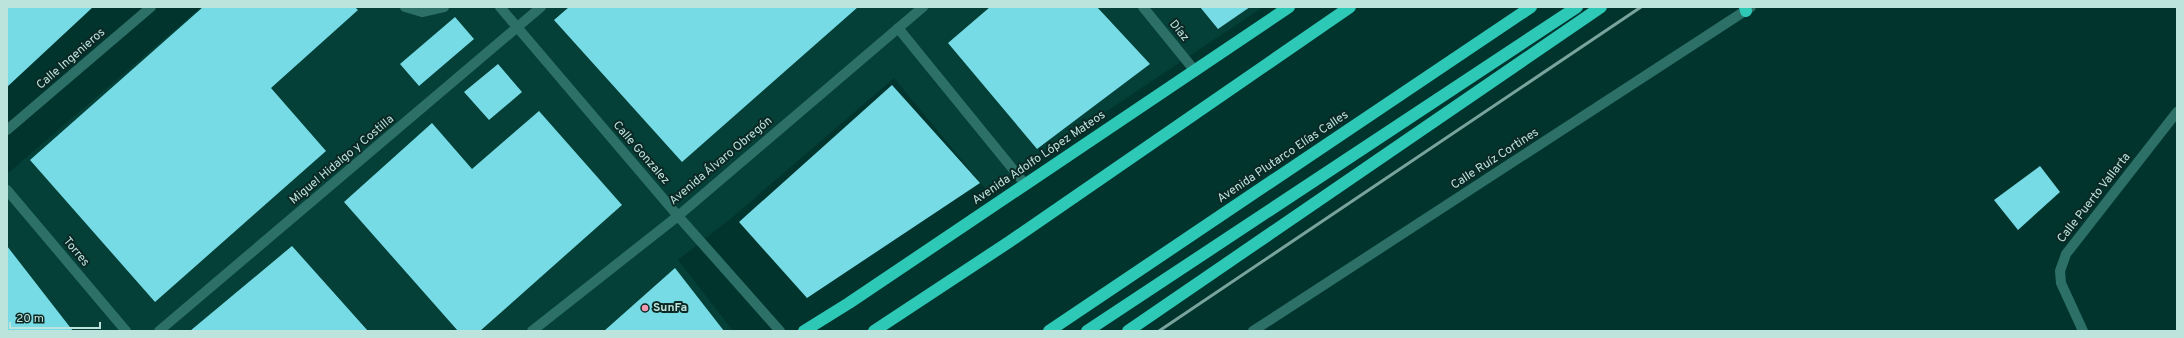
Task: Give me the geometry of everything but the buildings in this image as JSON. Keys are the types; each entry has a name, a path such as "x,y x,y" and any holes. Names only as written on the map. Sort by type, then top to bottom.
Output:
{"highway":[{"name":"Avenida Adolfo López Mateos","path":"804,331 849,303 1289,7"},
{"path":"874,331 991,254 1350,7"},
{"name":"Avenida Plutarco Elías Calles","path":"1049,331 1531,7"},
{"path":"1087,331 1577,7"},
{"path":"1128,331 1601,7"}],"street":[{"name":"Calle Ingenieros","path":"7,130 151,7"},
{"path":"406,7 422,12 444,7"},
{"name":"Calle Gonzalez","path":"500,7 678,216 780,331"},
{"name":"Miguel Hidalgo y Costilla","path":"159,331 518,29 541,7"},
{"name":"Avenida Álvaro Obregón","path":"532,331 678,216 923,7"},
{"name":"Díaz","path":"1143,7 1195,71"},
{"name":"Calle Ruíz Cortines","path":"1253,331 1747,8"},
{"path":"898,28 1025,184"},
{"name":"Calle Puerto Vallarta","path":"2083,331 2061,284 2060,271 2066,254 2177,112"},
{"name":"Torres","path":"7,190 126,331"}],"shaded area":[{"path":"201,7 1263,7 987,191 894,78 734,216 678,260 733,331 7,331 7,174"}],"railway":[{"path":"1159,331 1641,7"}],"place":[{"name":"SunFa","path":"645,308"}]}
